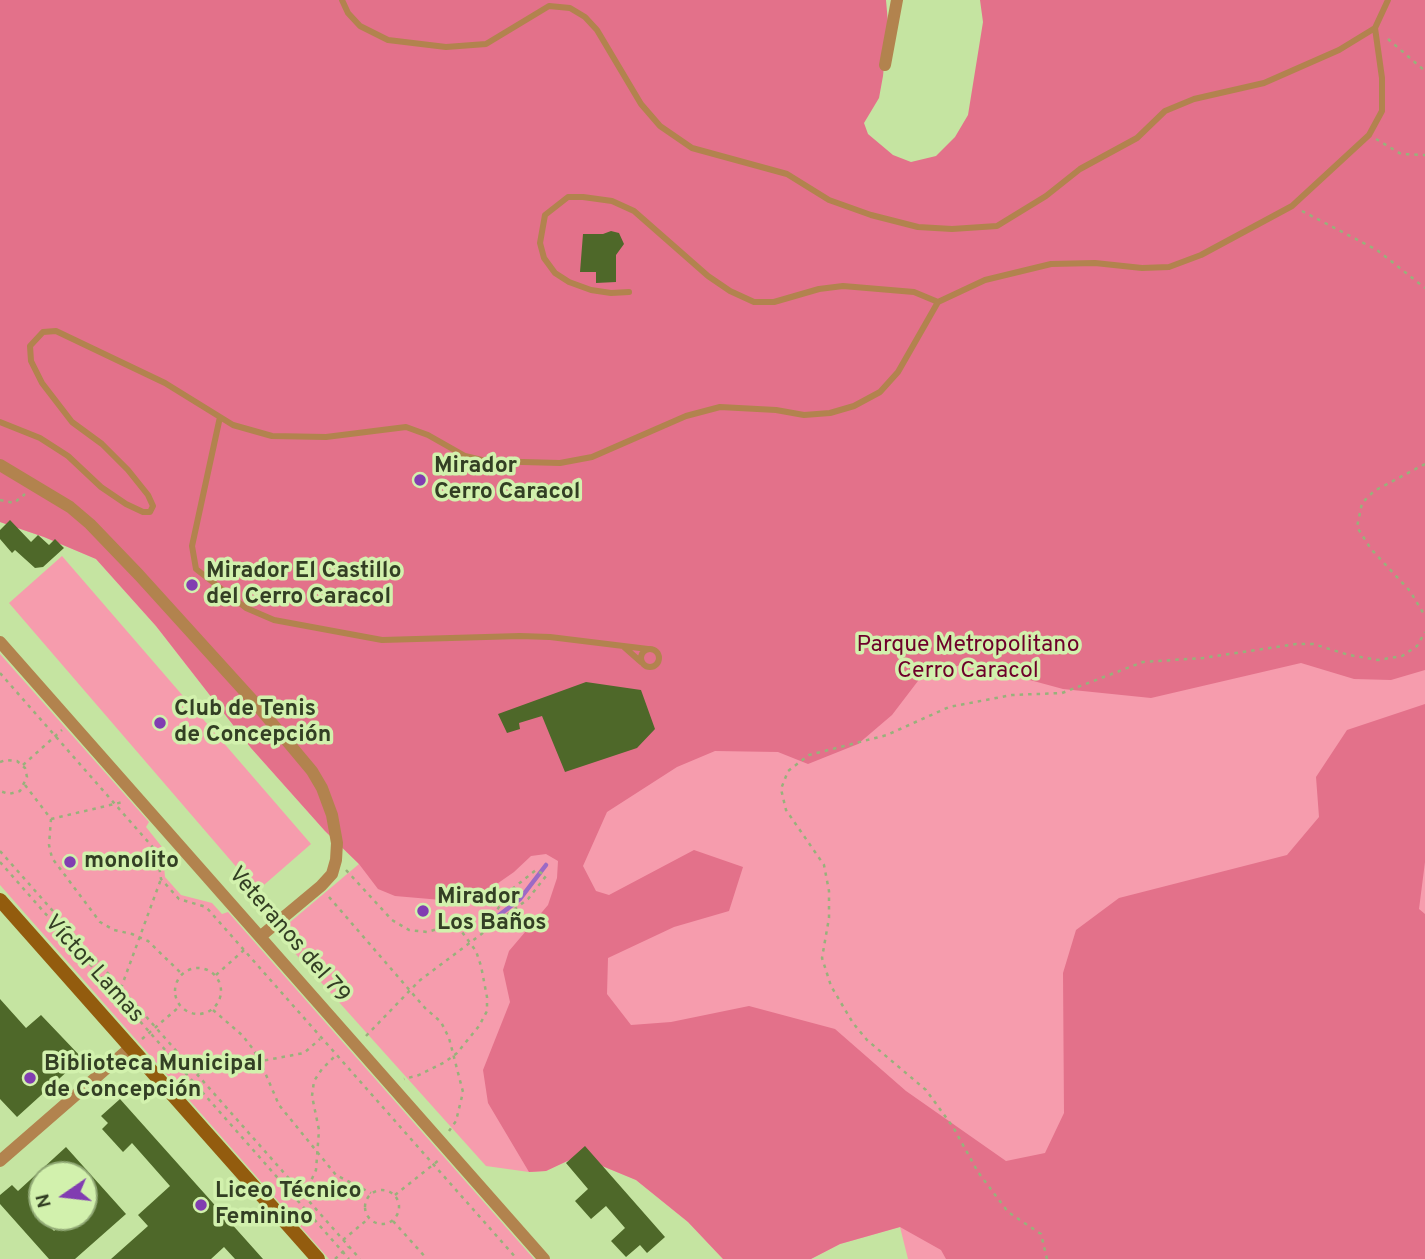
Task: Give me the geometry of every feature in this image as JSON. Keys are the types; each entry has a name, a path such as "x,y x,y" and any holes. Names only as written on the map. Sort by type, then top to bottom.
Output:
{"main road":[{"name":"Víctor Lamas","path":"0,900 315,1258"}],"street":[{"path":"884,65 897,0"},
{"path":"0,465 70,507 139,575 256,704 312,771 322,788 332,815 337,843 332,874 261,936"},
{"name":"Veteranos del 79","path":"0,642 544,1259"},
{"path":"0,1161 131,1047"}],"lane":[{"path":"342,0 348,13 360,26 388,40 446,47 486,44 549,6 570,8 585,17 597,30 641,104 660,126 692,148 787,174 829,200 871,215 918,227 952,229 997,226 1046,196 1080,169 1137,138 1165,111 1194,99 1264,83 1339,50 1375,28"},
{"path":"0,422 40,438 68,456 101,487 126,504 143,512 150,512 153,506 148,495 128,470 102,444 72,422 42,383 31,361 30,346 43,332 56,331 165,383 233,425 272,436 326,437 406,427 428,435 465,456 486,461 560,463 592,457 687,416 720,407 776,410 804,415 830,413 855,406 880,392 898,372 938,302 985,280 1051,264 1095,262 1143,268 1169,267 1201,255 1292,206 1369,135 1382,111 1382,78 1375,28 1388,0"},
{"path":"629,292 611,293 569,282 555,274 544,258 540,243 545,215 568,197 612,201 634,211 708,276 730,291 754,302 774,302 819,289 843,286 914,292 938,302"},
{"path":"220,417 192,546 196,569 246,608 274,620 382,640 520,636 622,645 655,650 659,660 652,667 647,667 622,645"},
{"path":"641,662 641,655 648,649"}],"path":[{"path":"1375,28 1425,71"},
{"path":"1369,135 1401,154 1425,155"},
{"path":"1292,206 1377,250 1425,288"},
{"path":"1425,464 1374,491 1362,503 1357,527 1371,549 1410,590 1425,616"},
{"path":"0,500 14,503 36,486"},
{"path":"1047,1259 1041,1234 1008,1212 978,1172 953,1127 926,1090 867,1040 853,1023 831,986 822,958 829,918 829,891 824,865 786,810 781,789 788,771 809,755 887,735 948,707 1012,695 1062,693 1143,662 1203,658 1296,644 1313,644 1378,660 1402,656 1417,646 1425,632"},
{"path":"0,673 158,852 161,879 121,988"},
{"path":"23,765 70,721"},
{"path":"0,762 11,759 23,765 26,772 25,785 51,818 49,845 52,858 106,927 139,936 158,948 182,974"},
{"path":"0,791 15,793 25,785"},
{"path":"51,818 116,805 137,797"},
{"path":"0,851 360,1259"},
{"path":"336,860 392,920 409,930 427,932 452,925 462,932 476,951 485,982 486,1011 468,1040 453,1056 419,1075 388,1082"},
{"path":"0,862 349,1259"},
{"path":"356,1046 411,989 528,899 546,876 537,870 508,893 496,912 493,924"},
{"path":"161,879 179,900 206,907 517,1259"},
{"path":"321,886 411,989 425,1009 441,1023 449,1038 463,1092 456,1121 441,1141"},
{"path":"216,975 244,950"},
{"path":"203,968 216,975 222,989 221,997 213,1010 198,1015 191,1014 180,1006 174,992 182,974 188,970 203,968"},
{"path":"131,1047 180,1006"},
{"path":"213,1010 242,1035 260,1060 279,1105 336,1175 371,1193"},
{"path":"196,1073 304,1053 320,1039"},
{"path":"302,1193 316,1170 319,1130 313,1096 314,1081 335,1056"},
{"path":"395,1195 451,1153"},
{"path":"381,1189 395,1195 399,1211 393,1221 378,1224 369,1218 365,1208 371,1193 381,1189"},
{"path":"343,1240 369,1218"},
{"path":"393,1221 427,1259"},
{"path":"335,1259 349,1246"}],"green space":[{"name":"Parque Metropolitano Cerro Caracol","path":"0,0 893,200 1425,194 1425,1072 1128,1259 908,1259 900,1227 840,1244 811,1259 723,1259 688,1222 636,1180 578,1156 546,1171 529,1172 486,1166 285,942 284,930 289,923 359,864 325,831 251,748 156,626 96,559 0,522"},
{"name":"Parque Metropolitano Cerro Caracol","path":"0,0 886,0 888,23 883,76 879,98 864,123 868,134 893,155 911,162 936,156 955,137 968,115 983,22 980,0 1425,0 1425,670 1391,680 1354,679 1301,663 1151,698 1063,689 967,663 921,677 892,715 858,744 808,764 778,752 715,751 677,767 607,812 583,866 596,891 609,895 694,850 743,867 729,911 674,927 608,958 607,994 631,1025 671,1022 749,1006 835,1029 906,1091 1006,1161 1045,1153 1064,1113 1063,973 1076,930 1119,898 1287,855 1319,817 1316,777 1347,730 1425,704 1425,862 1419,909 1425,914 1425,1259 946,1259 941,1250 900,1227 840,1244 811,1259 723,1259 688,1222 636,1180 578,1156 546,1171 529,1172 488,1103 483,1070 510,1002 503,970 509,951 548,905 557,878 558,861 546,854 531,856 514,872 481,895 453,901 395,896 378,889 359,864 325,831 251,748 156,626 96,559 0,522"},
{"name":"Club de Tenis de Concepción","path":"62,556 311,844 257,891 9,603"},
{"path":"0,654 149,822 146,827 162,847 165,877 181,895 212,903 222,914 228,912 534,1259 329,1259 0,885"}],"building":[{"path":"611,231 619,233 624,244 616,255 616,282 596,283 596,272 580,272 583,234 603,234"},
{"path":"10,520 31,542 38,535 49,545 55,539 64,548 43,567 35,568 15,550 12,553 0,539 0,530"},
{"path":"586,682 641,690 655,729 637,748 565,772 542,716 519,723 520,729 507,733 498,714"},
{"name":"Biblioteca Municipal de Concepción","path":"0,999 26,1028 41,1015 82,1058 17,1117 0,1099"},
{"path":"120,1099 263,1259 235,1259 224,1247 211,1259 111,1259 148,1226 138,1215 170,1186 132,1143 123,1152 102,1129 108,1123 101,1116"},
{"path":"585,1146 665,1237 647,1253 640,1245 626,1257 611,1241 625,1228 606,1206 591,1219 575,1201 588,1189 566,1163"},
{"path":"66,1147 79,1161 51,1161"},
{"path":"28,1182 28,1231 98,1231 98,1183 126,1214 75,1259 49,1259 0,1204 0,1195 12,1185 18,1191"}],"waterway":[{"path":"498,916 520,899 546,865"}],"place":[{"name":"Mirador Cerro Caracol","path":"420,480"},
{"name":"Mirador El Castillo del Cerro Caracol","path":"192,585"},
{"name":"Club de Tenis de Concepción","path":"160,723"},
{"name":"monolito","path":"70,862"},
{"name":"Mirador Los Baños","path":"423,911"},
{"name":"Biblioteca Municipal de Concepción","path":"30,1078"},
{"name":"Liceo Técnico Feminino","path":"201,1205"}]}
